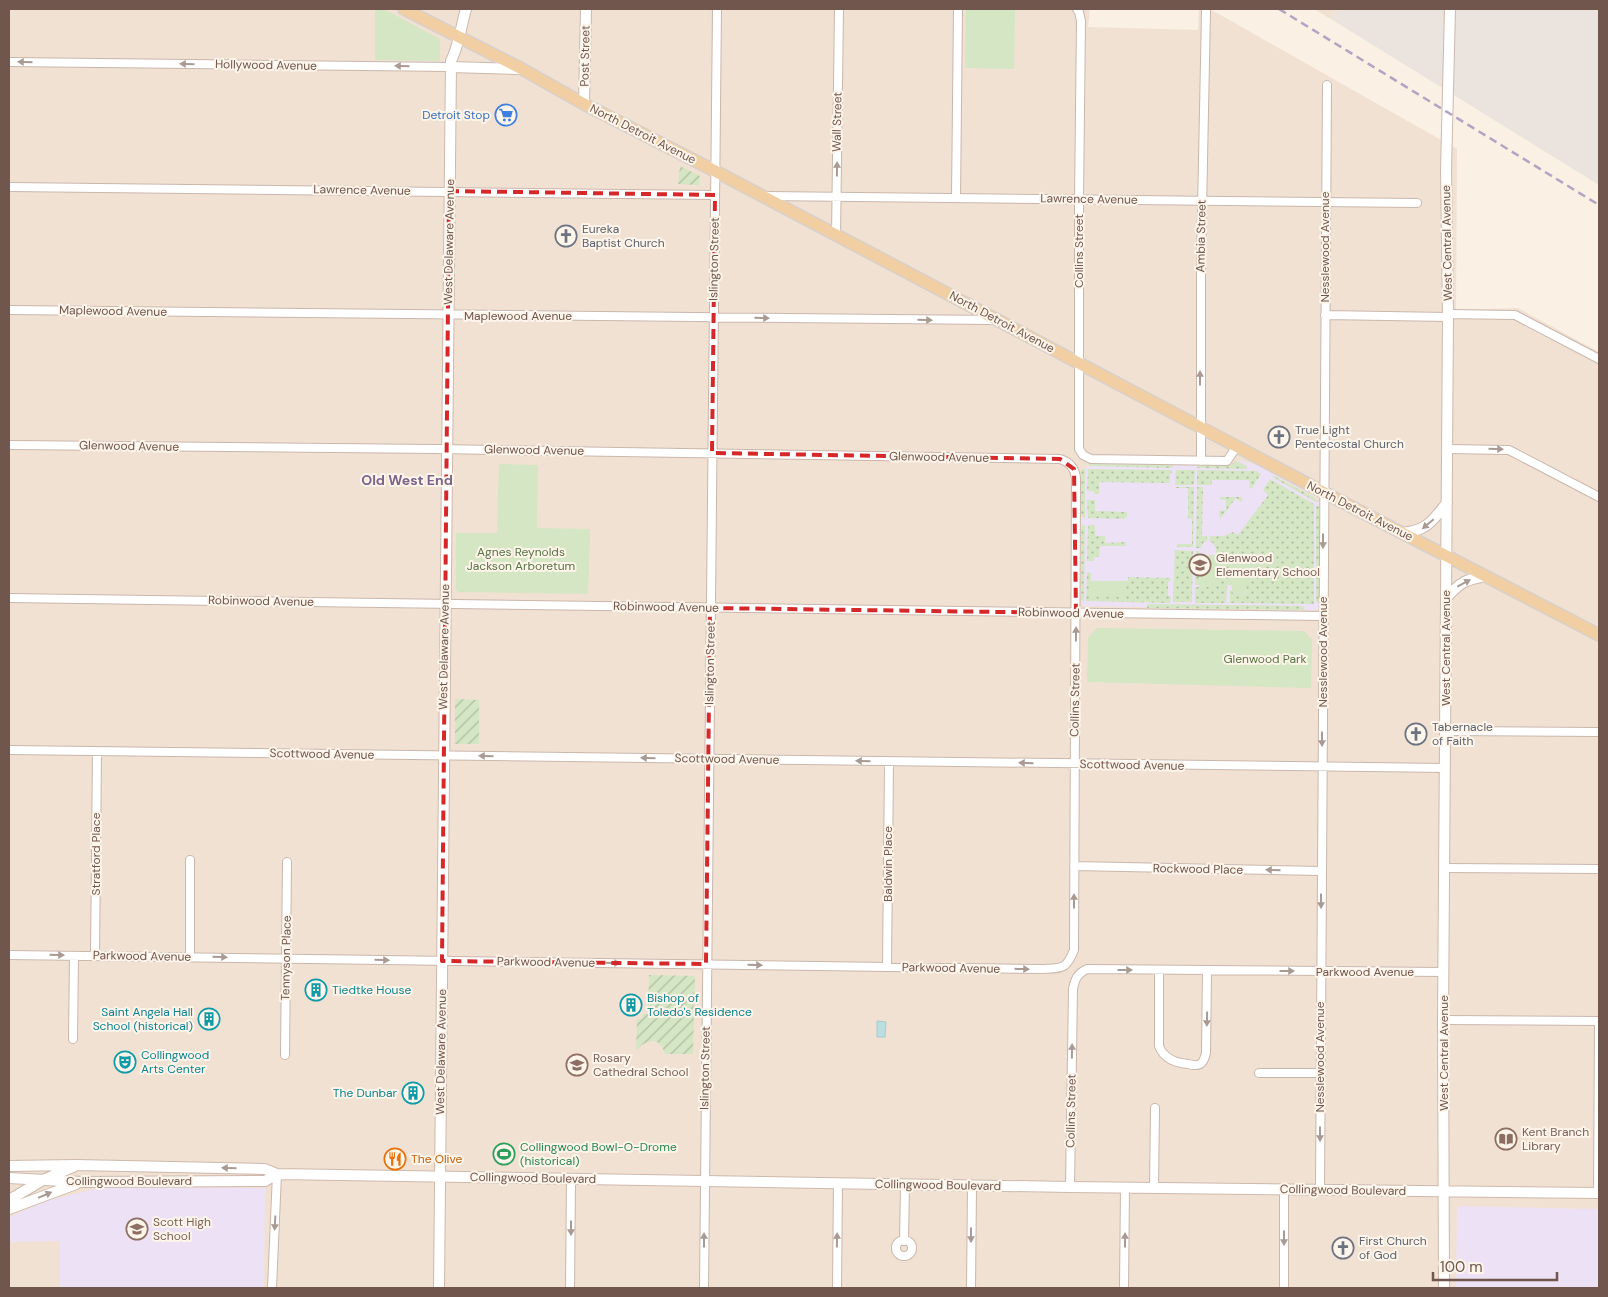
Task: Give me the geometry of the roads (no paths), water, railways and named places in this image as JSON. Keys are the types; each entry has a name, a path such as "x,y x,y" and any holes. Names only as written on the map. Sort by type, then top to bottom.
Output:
{"main road":[{"name":"North Detroit Avenue","path":"404,9 522,69 584,104 1079,363 1176,419 1200,427 1599,635"},
{"name":"West Delaware Avenue","path":"439,1288 451,61 457,49 458,36 466,9"},
{"name":"Post Street","path":"584,104 586,9"},
{"name":"West Central Avenue","path":"1444,1288 1443,1020 1448,315 1446,170 1450,9"},
{"name":"Hollywood Avenue","path":"451,67 522,69"},
{"path":"1402,533 1425,527 1447,503"},
{"path":"1446,598 1465,581 1485,576"},
{"path":"9,1200 43,1180 76,1165"},
{"name":"Collingwood Boulevard","path":"9,1166 76,1165 265,1169 277,1174 972,1186 1599,1193"},
{"path":"185,1181 191,1168"},
{"name":"Collingwood Boulevard","path":"9,1178 82,1182 265,1181 277,1174"},
{"path":"9,1209 82,1182"}],"street":[{"name":"Islington Street","path":"704,1288 717,9"},
{"name":"Wall Street","path":"836,235 839,9"},
{"path":"956,198 958,9"},
{"name":"Collins Street","path":"1078,11 1081,31 1078,443 1081,452 1086,458 1171,460"},
{"name":"Ambia Street","path":"1201,461 1202,201 1206,11"},
{"name":"Hollywood Avenue","path":"9,62 451,67"},
{"name":"Nesslewood Avenue","path":"1320,1190 1327,85"},
{"name":"Lawrence Avenue","path":"9,187 714,195"},
{"name":"Lawrence Avenue","path":"761,196 1417,203"},
{"name":"Maplewood Avenue","path":"9,310 448,316 997,320"},
{"path":"1325,315 1515,315 1599,359"},
{"name":"Glenwood Avenue","path":"9,445 447,449 1060,459"},
{"path":"1171,452 1171,460 1226,461 1237,446"},
{"path":"1447,449 1509,450 1599,497"},
{"name":"Collins Street","path":"1060,459 1071,464 1076,475 1074,950"},
{"name":"Robinwood Avenue","path":"9,598 1323,616"},
{"path":"1445,731 1599,732"},
{"name":"Scottwood Avenue","path":"9,750 1445,768"},
{"name":"Stratford Place","path":"95,956 97,752"},
{"name":"Baldwin Place","path":"887,967 889,762"},
{"path":"190,860 190,957"},
{"name":"Tennyson Place","path":"285,1054 287,862"},
{"name":"Rockwood Place","path":"1074,866 1321,872"},
{"path":"1444,868 1599,869"},
{"name":"Parkwood Avenue","path":"9,954 1050,969 1065,966 1074,950"},
{"path":"73,1039 74,956"},
{"name":"Parkwood Avenue","path":"1078,975 1087,970 1444,972"},
{"path":"1158,970 1159,1046 1161,1051 1170,1060 1195,1065 1204,1061 1206,1053 1207,970"},
{"name":"Collins Street","path":"1070,1187 1073,989 1078,975"},
{"path":"1443,1020 1599,1022 1599,1193"},
{"path":"1259,1073 1320,1073"},
{"path":"1154,1188 1155,1108"},
{"path":"272,1288 277,1174"},
{"path":"570,1288 571,1179"},
{"path":"837,1288 838,1183"},
{"path":"904,1240 905,1184"},
{"path":"971,1288 972,1186"},
{"path":"1124,1288 1125,1188"},
{"path":"1284,1190 1284,1288"}],"water":[{"path":"877,1021 886,1022 885,1037 877,1037"}],"railway":[{"path":"1279,9 1599,205"}],"place":[{"name":"Detroit Stop","path":"506,115"},
{"name":"Eureka Baptist Church","path":"566,236"},
{"name":"True Light Pentecostal Church","path":"1279,437"},
{"name":"Glenwood Elementary School","path":"1200,565"},
{"name":"Tabernacle of Faith","path":"1416,734"},
{"name":"Tiedtke House","path":"316,990"},
{"name":"Bishop of Toledo's Residence","path":"631,1005"},
{"name":"Saint Angela Hall School (historical)","path":"209,1019"},
{"name":"Collingwood Arts Center","path":"125,1062"},
{"name":"Rosary Cathedral School","path":"577,1065"},
{"name":"The Dunbar","path":"413,1093"},
{"name":"Kent Branch Library","path":"1506,1139"},
{"name":"Collingwood Bowl-O-Drome (historical)","path":"504,1154"},
{"name":"The Olive","path":"395,1159"},
{"name":"Scott High School","path":"137,1229"},
{"name":"First Church of God","path":"1343,1248"}],"district":[{"name":"Old West End","path":"407,480"}],"park label":[{"name":"Agnes Reynolds Jackson Arboretum","path":"521,559"},
{"name":"Glenwood Park","path":"1265,659"}]}
